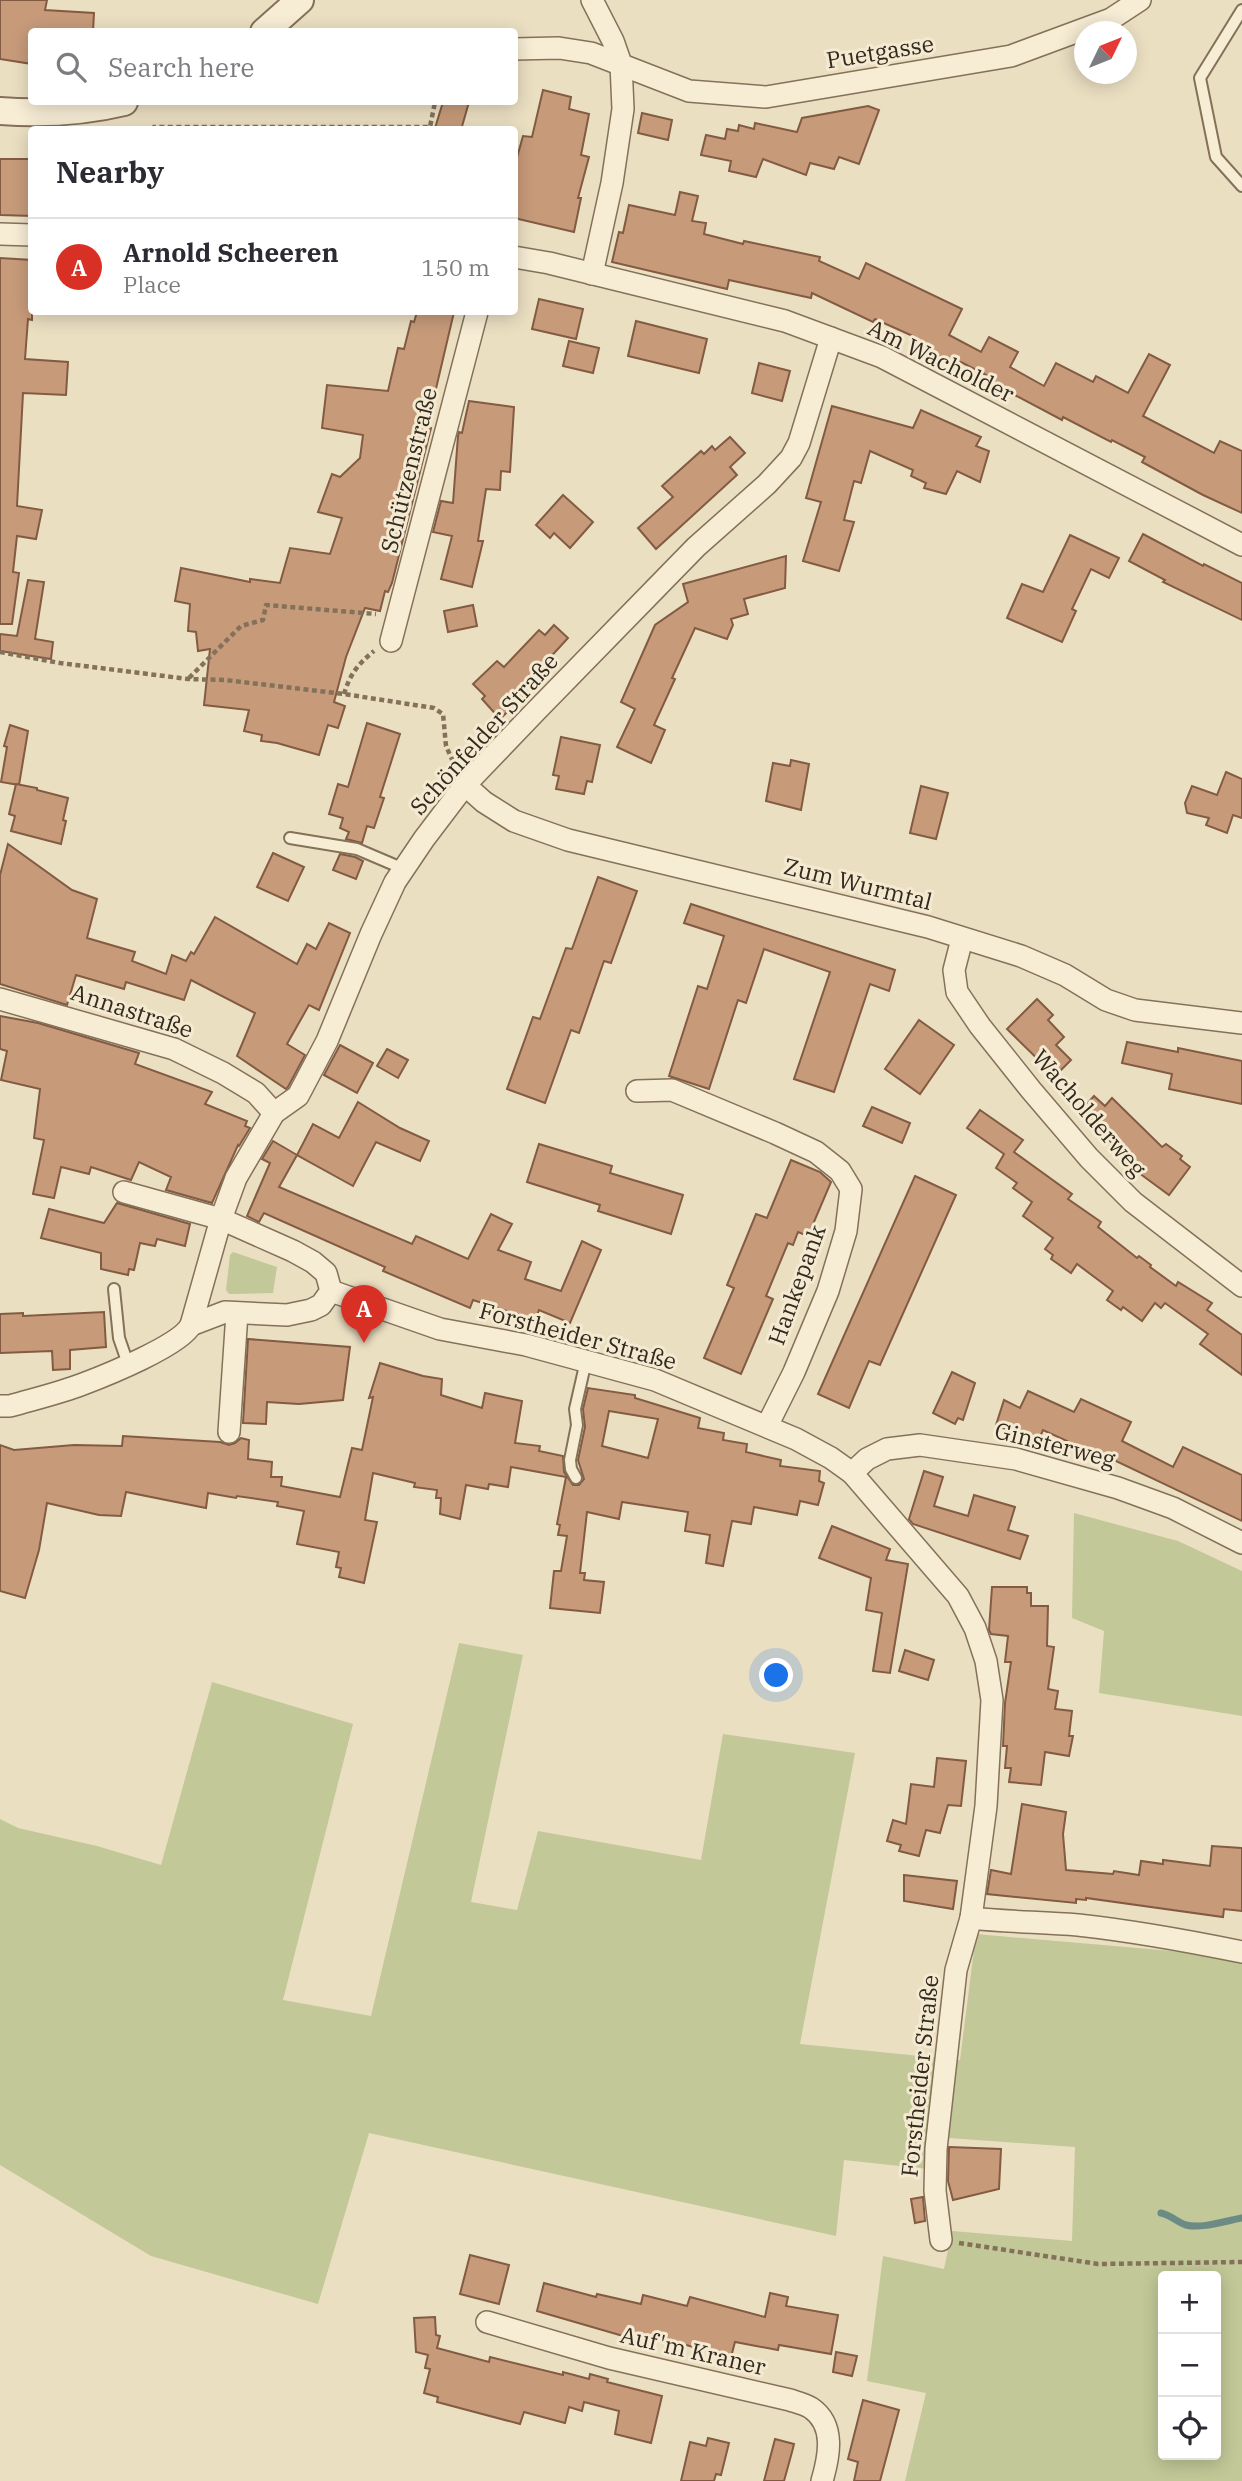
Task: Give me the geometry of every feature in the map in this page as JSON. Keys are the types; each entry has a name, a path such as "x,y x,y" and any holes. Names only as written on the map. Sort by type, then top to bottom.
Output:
{"street":[{"path":"268,28 300,0"},
{"path":"592,0 614,41 621,64 623,109 612,183 592,274"},
{"name":"Puetgasse","path":"518,49 559,48 591,53 689,91 766,97 1011,56 1111,19 1140,0"},
{"path":"0,111 62,112 112,105"},
{"path":"0,234 28,235"},
{"name":"Am Wacholder","path":"518,258 785,321 882,357 1242,545"},
{"name":"Schützenstraße","path":"395,626 476,315"},
{"name":"Schönfelder Straße","path":"191,1325 221,1219 236,1178 274,1113 298,1096 327,1041 395,882 466,785 651,592 696,547 767,485 791,458 799,443 831,338"},
{"name":"Zum Wurmtal","path":"466,785 484,802 514,821 568,839 928,927 1021,956 1065,975 1106,1000 1135,1010 1242,1023"},
{"name":"Wacholderweg","path":"962,939 954,970 957,992 980,1026 1031,1090 1089,1158 1133,1202 1242,1286"},
{"name":"Annastraße","path":"0,999 174,1049 256,1093 274,1113"},
{"name":"Hankepank","path":"637,1091 673,1090 775,1133 816,1152 840,1171 851,1189 846,1231 828,1291 794,1372 767,1426"},
{"path":"0,1406 10,1406 82,1385 161,1349 187,1333 191,1325 225,1312 287,1314 311,1310 321,1304 331,1291 326,1273 293,1251 221,1219 124,1192"},
{"name":"Forstheider Straße","path":"331,1291 440,1329 526,1345 655,1380 767,1426 831,1458 852,1474 958,1596 975,1628 986,1661 992,1700 986,1806 971,1918 956,1970 936,2149 935,2191 941,2240"},
{"path":"229,1432 237,1313"},
{"name":"Ginsterweg","path":"852,1474 867,1459 887,1449 920,1445 1016,1459 1107,1484 1173,1507 1242,1543"},
{"path":"971,1918 1075,1925 1140,1933 1242,1952"},
{"name":"Auf'm Kraner","path":"487,2322 609,2358 810,2407 822,2419 827,2431 829,2455 822,2481"}],"lane":[{"path":"1242,10 1200,78 1216,157 1242,186"},
{"path":"290,838 358,849 404,869"},
{"path":"114,1289 119,1338 128,1364"},
{"path":"576,1478 570,1460 577,1425 575,1409 586,1361"}],"path":[{"path":"430,126 434,105"},
{"path":"188,679 242,626 263,620 266,604 384,615 395,626 379,646 358,664 349,678 344,694"},
{"path":"0,652 60,663 344,694 434,708 443,714 446,746 466,785"},
{"path":"941,2240 1098,2264 1242,2262"}],"green space":[{"path":"233,1252 277,1267 273,1293 229,1294 226,1290 230,1255"},
{"path":"1074,1513 1178,1541 1242,1571 1242,1716 1099,1693 1104,1631 1072,1618"},
{"path":"459,1643 523,1655 471,1902 517,1910 538,1831 701,1860 723,1734 855,1753 800,2044 960,2060 976,1934 1242,1957 1242,2481 905,2481 926,2393 867,2381 883,2256 944,2269 952,2231 1072,2241 1075,2147 949,2138 926,2140 928,2169 844,2160 836,2236 369,2133 318,2304 151,2256 0,2165 0,1819 18,1828 97,1846 161,1865 212,1682 353,1724 283,2000 371,2016"}],"building":[{"path":"0,0 47,0 45,10 94,13 93,28 28,28 28,63 0,59"},
{"path":"543,90 571,97 569,109 589,114 581,155 589,157 578,198 581,198 574,232 518,219 518,154 523,136 532,137"},
{"path":"442,105 468,105 462,126 436,126"},
{"path":"868,106 879,110 859,164 839,157 834,169 810,163 806,175 763,159 756,177 729,171 731,161 701,155 706,135 725,139 727,129 738,131 739,125 754,129 755,123 797,132 802,118"},
{"path":"642,113 672,120 668,140 638,133"},
{"path":"0,159 28,159 28,216 0,215"},
{"path":"680,192 698,196 692,221 706,223 704,234 743,244 744,241 820,257 819,261 859,279 866,263 962,309 949,335 981,352 989,337 1018,352 1010,367 1044,386 1056,363 1093,382 1096,376 1128,393 1149,354 1170,365 1143,416 1214,453 1220,441 1242,451 1242,513 1142,462 1145,457 1063,417 1062,420 990,382 992,378 961,362 958,366 912,342 915,337 875,319 873,322 812,293 811,298 729,280 727,289 612,262 619,232 623,233 629,205 675,215"},
{"path":"0,258 28,260 28,315 32,315 32,320 28,319 25,359 68,362 66,395 23,393 17,506 42,510 36,539 17,536 13,572 19,573 12,624 0,624"},
{"path":"539,299 583,309 576,339 532,329"},
{"path":"416,315 453,315 427,427 431,428 392,583 388,592 385,591 380,611 365,608 346,657 334,702 345,706 338,728 328,725 319,755 261,741 262,735 244,731 249,710 204,705 210,649 198,651 196,632 188,631 190,604 175,601 181,568 250,582 250,579 280,583 290,548 330,554 342,518 318,512 332,474 340,477 360,458 363,435 322,428 327,385 388,391 398,348 404,349 411,321 414,322"},
{"path":"636,321 707,339 699,373 628,356"},
{"path":"569,341 599,348 593,373 563,366"},
{"path":"759,363 790,371 782,401 752,393"},
{"path":"469,401 514,407 510,472 501,471 500,490 486,489 478,541 483,541 472,587 441,579 452,536 433,532 441,501 453,503 458,436 459,432 462,433"},
{"path":"832,406 913,428 921,410 981,437 976,446 989,451 980,482 957,471 946,494 924,488 926,483 911,476 913,470 870,451 861,483 854,481 844,520 854,522 839,571 803,561 821,502 806,498"},
{"path":"730,437 745,453 730,467 737,475 656,549 638,528 673,497 662,486 701,451 704,454 712,446 715,450"},
{"path":"563,495 593,522 570,548 554,533 550,538 536,525"},
{"path":"1143,534 1242,583 1242,620 1163,582 1165,580 1129,561"},
{"path":"1070,535 1119,558 1109,578 1091,569 1072,609 1076,611 1062,642 1007,618 1022,584 1043,592"},
{"path":"786,556 785,588 744,599 748,614 731,619 733,625 727,639 695,628 654,725 665,730 651,763 617,747 635,709 621,702 655,625 688,602 683,584"},
{"path":"28,580 44,582 35,639 53,642 51,659 0,651 0,634 17,636"},
{"path":"473,605 477,626 448,632 444,611"},
{"path":"554,625 568,638 523,687 528,692 500,719 482,699 485,696 473,684 497,661 504,667 539,630 545,635"},
{"path":"367,723 400,734 380,797 384,798 374,828 367,826 362,843 346,839 349,832 340,828 343,818 329,814 338,784 348,787"},
{"path":"10,725 28,731 19,785 1,782 7,747 4,746"},
{"path":"561,737 600,745 592,782 587,781 584,794 556,789 559,776 553,775"},
{"path":"791,760 809,764 801,810 766,801 773,763 790,766"},
{"path":"1226,772 1242,779 1242,818 1233,815 1227,833 1206,825 1209,818 1187,813 1185,803 1192,786 1217,795"},
{"path":"16,784 68,798 61,844 11,831 15,816 9,814"},
{"path":"921,786 948,793 936,839 910,833"},
{"path":"8,844 72,890 97,899 87,938 135,952 132,961 166,974 172,955 186,961 191,952 194,954 215,917 297,964 307,944 316,949 329,923 350,933 319,1010 309,1005 287,1044 305,1055 288,1087 286,1089 237,1056 255,1013 191,980 184,1000 126,982 124,989 76,975 67,1005 0,984 0,875"},
{"path":"273,853 304,867 288,901 257,887"},
{"path":"340,854 363,861 356,879 333,870"},
{"path":"598,877 637,891 611,963 604,961 579,1033 571,1030 545,1103 507,1089 533,1017 540,1019 566,948 572,949"},
{"path":"691,904 895,970 889,991 870,984 834,1092 794,1079 830,972 764,949 746,1003 738,1000 709,1089 669,1076 698,986 707,989 724,936 684,923"},
{"path":"1037,999 1053,1015 1048,1020 1064,1037 1056,1045 1071,1060 1055,1076 1007,1029"},
{"path":"0,1016 38,1023 139,1053 135,1064 212,1092 205,1104 247,1121 245,1126 250,1128 238,1145 212,1203 166,1190 171,1177 139,1162 131,1180 91,1167 89,1174 61,1167 54,1198 33,1194 44,1140 34,1138 40,1089 1,1080 7,1051 0,1049"},
{"path":"919,1020 954,1045 920,1094 885,1069"},
{"path":"1127,1042 1178,1052 1178,1048 1242,1061 1242,1104 1169,1089 1172,1074 1122,1063"},
{"path":"340,1045 373,1063 357,1093 324,1075"},
{"path":"387,1049 408,1060 398,1078 377,1066"},
{"path":"1094,1096 1105,1106 1112,1098 1162,1147 1166,1144 1182,1156 1180,1159 1190,1167 1169,1195 1139,1173 1141,1171 1080,1112"},
{"path":"358,1102 400,1128 429,1141 420,1161 376,1142 353,1186 297,1155 313,1124 339,1138"},
{"path":"872,1107 910,1123 902,1143 863,1126"},
{"path":"980,1110 1023,1140 1014,1152 1072,1194 1068,1199 1101,1222 1098,1227 1176,1286 1178,1282 1212,1303 1207,1310 1242,1335 1242,1375 1200,1344 1208,1334 1165,1303 1161,1308 1155,1303 1142,1321 1123,1307 1121,1310 1107,1300 1113,1291 1077,1264 1071,1273 1051,1259 1053,1255 1045,1249 1053,1238 1023,1216 1032,1202 1013,1188 1017,1183 996,1168 1004,1154 967,1128"},
{"path":"273,1141 297,1155 279,1187 412,1244 416,1236 468,1259 491,1214 512,1224 498,1250 531,1262 525,1279 561,1291 582,1241 601,1250 570,1323 539,1310 535,1320 473,1300 470,1308 383,1271 385,1267 264,1213 259,1222 247,1216 270,1163 262,1159"},
{"path":"539,1144 612,1166 610,1173 683,1195 671,1234 598,1211 600,1205 527,1182"},
{"path":"791,1160 820,1172 831,1182 808,1236 798,1232 793,1245 788,1243 766,1296 773,1299 741,1374 704,1358 734,1288 727,1285 756,1214 767,1218"},
{"path":"915,1176 956,1195 880,1365 869,1361 849,1408 818,1394"},
{"path":"117,1203 190,1224 185,1246 157,1239 155,1246 140,1243 134,1270 129,1269 128,1275 101,1269 101,1253 41,1238 49,1209 104,1223"},
{"path":"104,1312 106,1347 70,1350 70,1369 53,1370 52,1351 0,1353 0,1314 23,1313 23,1316"},
{"path":"248,1339 350,1347 343,1400 299,1404 267,1402 266,1424 243,1423"},
{"path":"380,1363 442,1379 441,1395 482,1408 485,1393 522,1401 515,1443 540,1446 539,1451 563,1456 564,1472 573,1485 579,1485 584,1479 578,1460 585,1427 583,1409 588,1388 635,1395 635,1398 700,1418 698,1428 724,1433 723,1440 747,1444 746,1452 781,1460 780,1466 820,1471 819,1481 824,1483 818,1505 800,1501 797,1515 754,1507 751,1524 732,1521 723,1566 706,1563 710,1535 685,1531 688,1512 622,1502 619,1519 587,1512 580,1573 585,1573 584,1580 604,1582 600,1613 550,1608 554,1571 561,1571 567,1536 558,1535 560,1525 557,1524 566,1477 511,1467 508,1487 489,1484 488,1489 466,1485 460,1519 440,1514 441,1498 436,1498 437,1490 414,1487 415,1483 373,1473 365,1520 377,1522 364,1583 339,1577 341,1568 336,1567 339,1552 297,1544 304,1511 277,1506 278,1502 237,1496 208,1493 206,1508 126,1492 121,1516 99,1515 47,1503 39,1550 25,1598 0,1591 0,1445 14,1450 74,1445 122,1446 123,1436 220,1442 229,1445 241,1438 249,1440 248,1459 272,1462 271,1477 282,1477 281,1486 340,1497 352,1448 362,1450 373,1397 369,1398","holes":["609,1411 658,1419 648,1458 602,1446"]},
{"path":"952,1372 975,1383 963,1420 958,1418 955,1424 933,1413"},
{"path":"1028,1391 1074,1412 1081,1399 1131,1422 1122,1441 1173,1467 1183,1447 1242,1475 1242,1521 1114,1460 1113,1462 1043,1430 1037,1444 996,1425 1004,1400 1020,1408"},
{"path":"924,1471 943,1477 934,1506 968,1516 974,1495 1015,1507 1008,1530 1028,1536 1020,1559 913,1524 909,1519"},
{"path":"832,1526 890,1549 886,1560 908,1564 890,1673 873,1671 882,1613 866,1610 871,1578 819,1558"},
{"path":"992,1587 1027,1587 1027,1593 1031,1593 1031,1606 1048,1606 1047,1646 1054,1647 1048,1689 1058,1691 1055,1709 1072,1711 1069,1736 1073,1736 1069,1756 1045,1752 1041,1785 1009,1782 1011,1768 1005,1768 1005,1703 1011,1662 1005,1662 1008,1636 991,1634 989,1630"},
{"path":"905,1650 934,1660 928,1680 899,1671"},
{"path":"937,1758 966,1761 961,1806 948,1805 940,1833 926,1830 919,1856 899,1851 901,1845 887,1841 893,1820 906,1824 911,1784 934,1787"},
{"path":"1022,1804 1066,1812 1063,1834 1066,1870 1113,1874 1114,1871 1139,1875 1141,1861 1163,1864 1163,1860 1210,1866 1212,1846 1242,1848 1242,1911 1224,1909 1223,1917 1086,1898 1076,1899 1076,1903 987,1894 991,1870 1011,1874"},
{"path":"904,1875 957,1881 953,1909 904,1901"},
{"path":"949,2147 1001,2149 999,2189 953,2200 948,2181"},
{"path":"923,2197 925,2221 915,2223 911,2199"},
{"path":"470,2255 509,2265 499,2304 460,2294"},
{"path":"544,2283 596,2297 597,2294 641,2304 643,2295 687,2306 690,2297 765,2317 770,2293 788,2297 786,2306 838,2315 831,2354 779,2345 778,2350 735,2342 731,2357 656,2337 654,2345 537,2311"},
{"path":"435,2317 436,2335 440,2336 437,2348 489,2362 490,2357 563,2375 563,2372 589,2379 590,2374 608,2379 607,2382 662,2396 651,2443 615,2434 619,2411 584,2402 582,2411 569,2407 565,2423 524,2412 520,2424 437,2402 438,2397 424,2393 430,2369 425,2368 428,2355 416,2352 414,2318"},
{"path":"836,2352 857,2356 852,2376 833,2372"},
{"path":"863,2400 899,2410 880,2481 854,2481 858,2462 848,2459"},
{"path":"708,2438 729,2443 721,2475 716,2474 714,2481 681,2481 690,2442 706,2446"},
{"path":"775,2439 794,2444 792,2452 784,2481 764,2481"}],"waterway":[{"path":"1161,2213 1192,2226 1242,2218"}],"place":[{"name":"Arnold Scheeren","path":"364,1343"}]}
